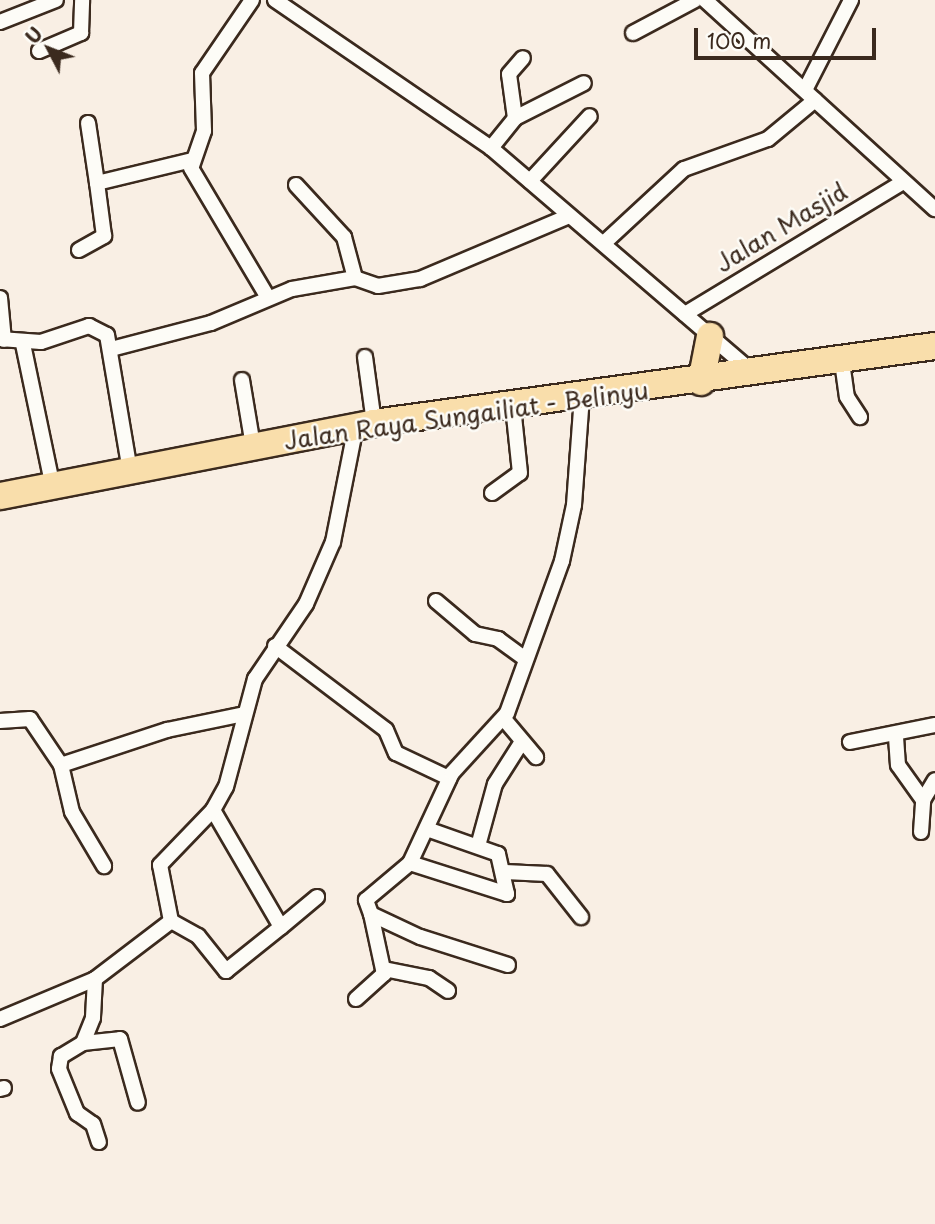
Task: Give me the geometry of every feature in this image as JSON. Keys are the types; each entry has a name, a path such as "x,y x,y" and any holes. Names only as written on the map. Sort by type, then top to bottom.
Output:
{"highway":[{"path":"701,382 710,336"},
{"name":"Jalan Raya Sungailiat - Belinyu","path":"0,496 365,425 756,375 935,346"}],"street":[{"path":"0,22 56,0"},
{"path":"39,51 81,33 82,0"},
{"path":"252,0 202,72 204,131 192,160 196,184 234,231 267,296"},
{"path":"275,0 491,148 567,217 604,243 756,375"},
{"path":"633,33 695,0"},
{"path":"705,0 935,209"},
{"path":"604,243 684,169 768,139 810,95 851,0"},
{"path":"515,118 509,74 523,58"},
{"path":"491,148 515,118 584,83"},
{"path":"530,181 590,116"},
{"path":"79,250 104,236 88,124"},
{"path":"97,183 192,160"},
{"name":"Jalan Masjid","path":"685,314 903,182"},
{"path":"296,185 344,237 355,278"},
{"path":"114,348 211,323 267,296 355,278 379,286 421,278 567,217"},
{"path":"0,298 2,339 23,344 94,326 114,348 130,471"},
{"path":"23,344 53,487"},
{"path":"317,897 226,971 198,936 172,921 160,865 213,810 232,773 244,714 275,646 306,604 329,551 365,425 365,356"},
{"path":"842,362 847,397 860,417"},
{"path":"242,380 253,446"},
{"path":"356,999 381,981 384,969 367,896 410,863 449,779 505,719 569,531 583,397"},
{"path":"492,493 520,473 513,405"},
{"path":"436,601 475,634 498,639 524,659"},
{"path":"275,646 386,730 396,753 449,779"},
{"path":"61,765 166,730 244,714"},
{"path":"0,721 30,719 61,765 72,812 104,866"},
{"path":"505,719 521,743 536,757"},
{"path":"850,742 896,737 935,725"},
{"path":"896,737 898,765 923,800"},
{"path":"478,846 495,784 521,743"},
{"path":"921,832 923,800 935,780"},
{"path":"213,810 281,927"},
{"path":"410,863 503,896 505,872 498,854 427,829"},
{"path":"505,872 547,874 581,917"},
{"path":"371,914 460,954 508,965"},
{"path":"0,1019 95,979 172,921"},
{"path":"384,969 429,978 448,991"},
{"path":"83,1043 98,1003 95,979"},
{"path":"99,1142 93,1124 78,1114 59,1069 65,1050 83,1043 120,1039 138,1103"}]}
